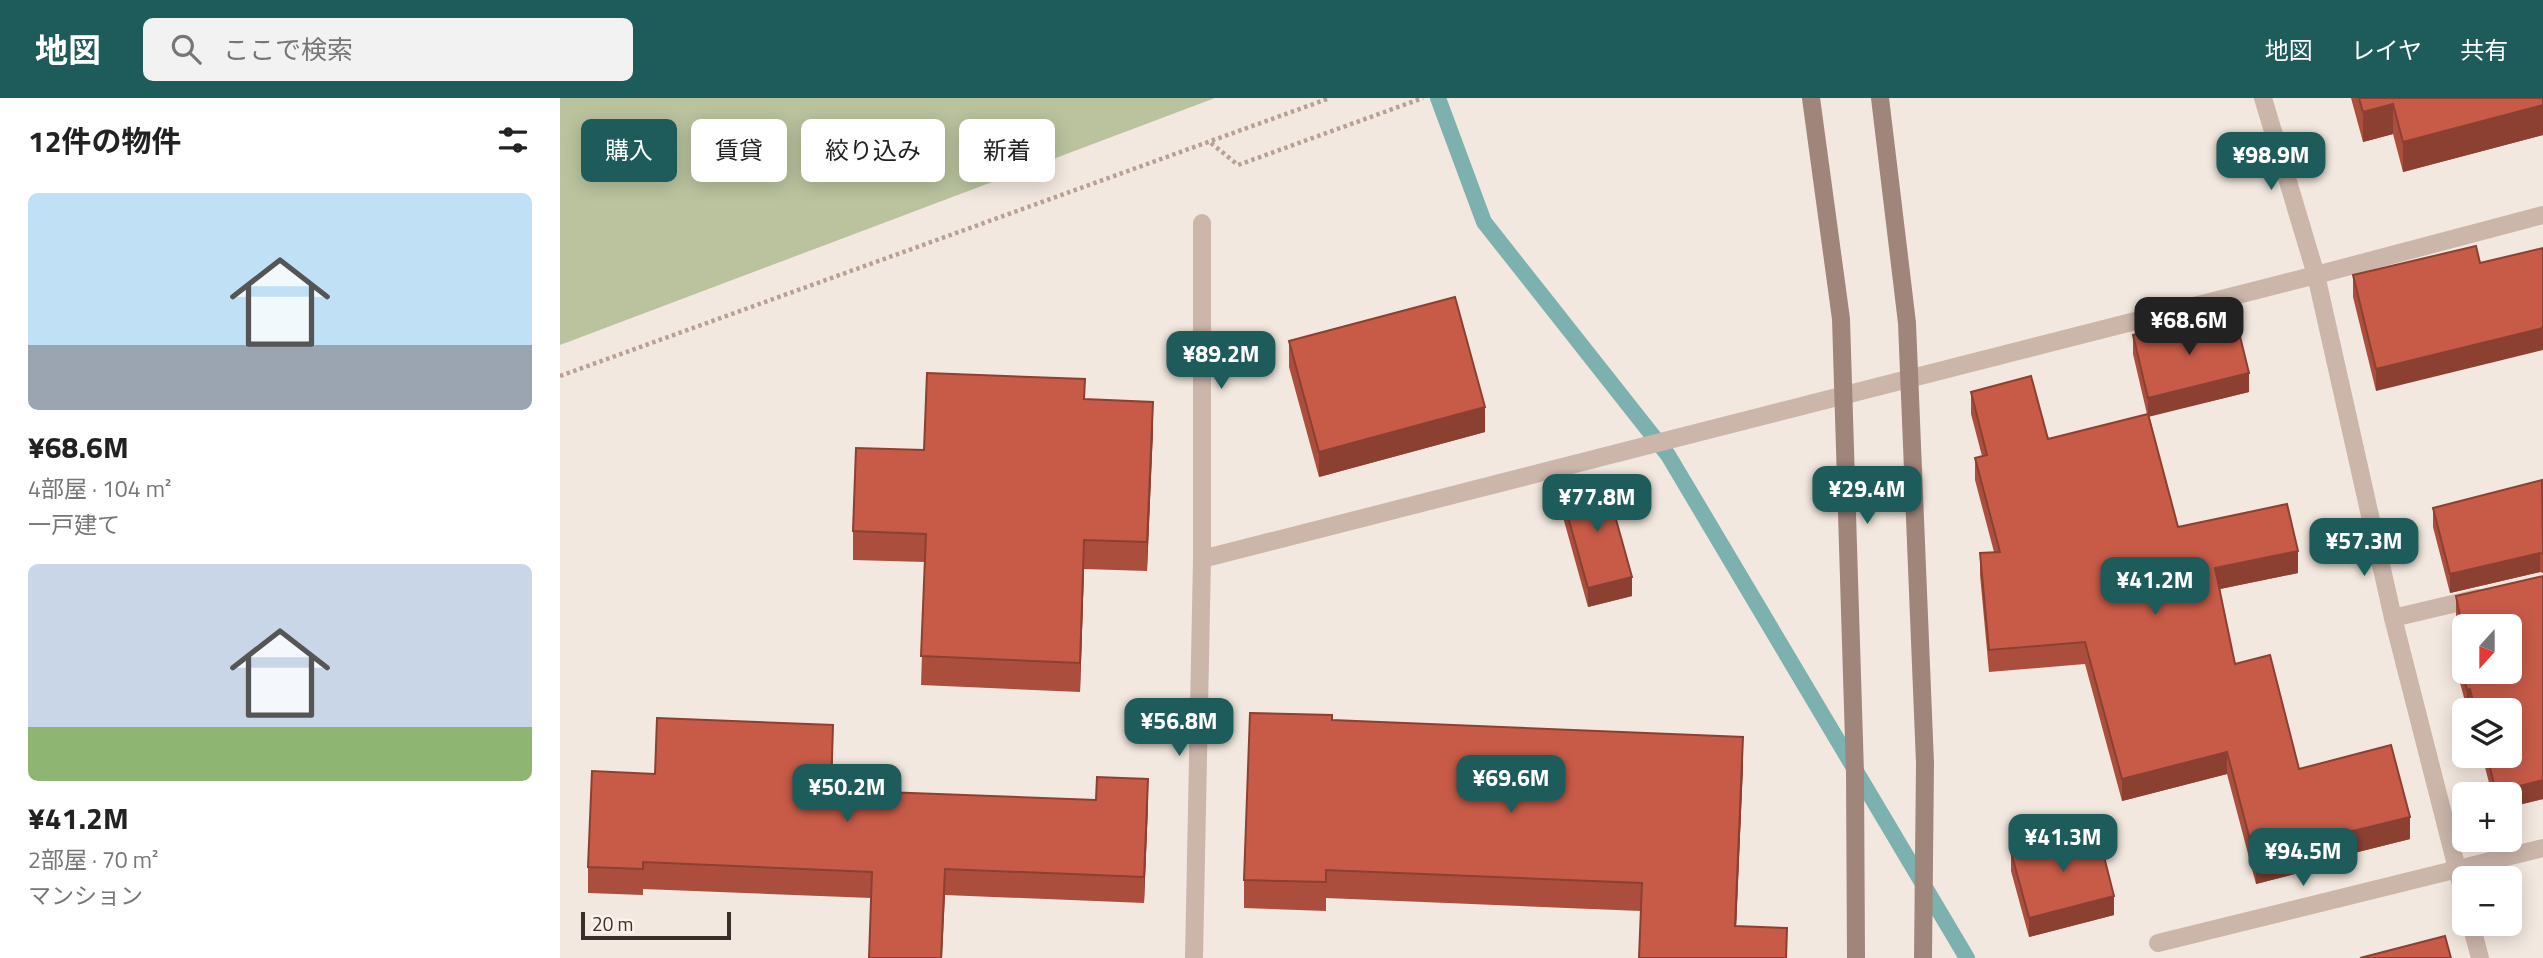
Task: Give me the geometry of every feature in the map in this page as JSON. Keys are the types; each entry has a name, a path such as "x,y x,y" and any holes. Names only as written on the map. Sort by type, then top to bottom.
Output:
{"street":[{"path":"1811,98 1841,318 1855,773 1856,958"},
{"path":"1880,98 1907,323 1925,762 1923,958"},
{"path":"2263,98 2316,275 2393,618 2456,866"},
{"path":"1202,559 2543,215"},
{"path":"1194,958 1202,559 1202,223"},
{"path":"2393,618 2493,594"},
{"path":"2473,866 2543,848"},
{"path":"2158,943 2452,871"},
{"path":"2474,936 2480,958"}],"path":[{"path":"560,376 1330,98"},
{"path":"1210,142 1238,165 1423,98"}],"green space":[{"path":"560,98 1215,98 1055,158 1055,119 959,119 959,182 992,182 560,345"}],"building":[{"path":"2359,98 2543,98 2543,105 2403,142 2393,104 2363,112"},
{"path":"2476,246 2480,263 2543,248 2543,328 2376,369 2353,275"},
{"path":"1455,297 1485,407 1319,452 1289,341"},
{"path":"2236,320 2249,373 2148,398 2133,335 2182,322 2184,333"},
{"path":"927,373 1085,379 1084,399 1153,402 1147,542 1084,540 1080,663 921,656 926,534 853,531 856,448 924,450"},
{"path":"2031,376 2048,439 2148,414 2178,527 2287,504 2298,551 2215,568 2235,664 2270,655 2299,769 2391,745 2410,817 2316,840 2318,846 2256,863 2227,752 2122,779 2085,642 1989,650 1980,553 2000,552 1975,458 1987,455 1971,392"},
{"path":"1605,480 1632,577 1588,588 1561,492"},
{"path":"2542,480 2543,554 2450,574 2433,508"},
{"path":"2543,576 2543,780 2522,785 2522,782 2494,782 2490,768 2522,768 2522,698 2472,698 2465,684 2522,684 2522,614 2460,614 2456,596"},
{"path":"1250,713 1332,715 1332,720 1743,737 1735,926 1787,928 1786,958 1639,958 1642,883 1326,870 1326,882 1244,880"},
{"path":"657,718 833,725 831,790 1096,800 1097,777 1148,779 1144,877 945,869 941,958 869,958 872,872 643,862 643,869 588,867 592,771 655,774"},
{"path":"2097,829 2114,896 2029,918 2011,852"},
{"path":"2445,936 2451,958 2360,958"}],"waterway":[{"path":"1438,98 1484,222 1668,455 1967,958"}]}
